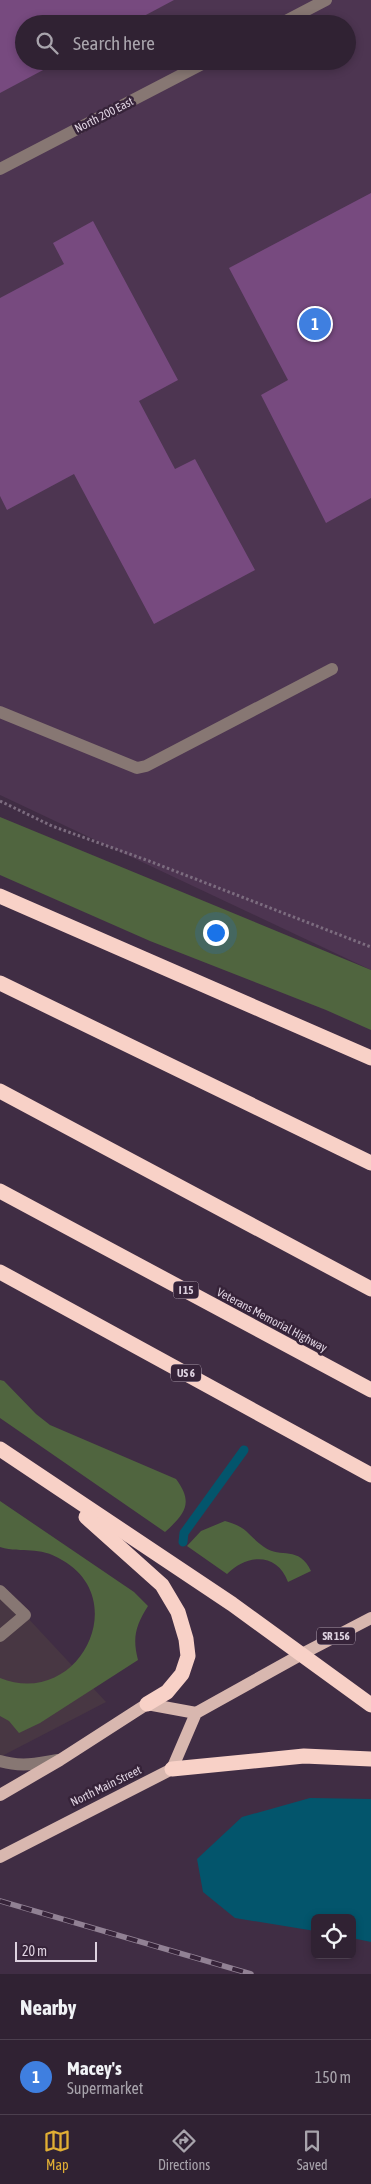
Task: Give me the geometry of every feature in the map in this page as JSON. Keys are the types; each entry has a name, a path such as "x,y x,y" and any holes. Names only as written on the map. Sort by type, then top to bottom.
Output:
{"highway":[{"path":"0,896 371,1058"},
{"path":"0,983 371,1163"},
{"path":"0,1091 371,1289"},
{"name":"Veterans Memorial Highway","path":"0,1191 371,1390"},
{"name":"US 6","path":"0,1272 371,1475"},
{"path":"0,1450 232,1604 371,1705"},
{"path":"56,1488 162,1585 178,1612 186,1639 188,1656 182,1674 167,1692 147,1704"},
{"path":"172,1769 304,1756 371,1759"}],"main road":[{"name":"SR 156","path":"302,1654 371,1618"},
{"path":"172,1769 196,1713 302,1654"},
{"path":"0,1795 60,1760 147,1704 196,1713"},
{"name":"North Main Street","path":"0,1857 172,1769"}],"street":[{"path":"297,15 326,0"},
{"name":"North 200 East","path":"0,169 191,70"},
{"path":"0,712 137,768 146,766 332,669"},
{"path":"0,1592 26,1615 0,1636"},
{"path":"0,1761 9,1764 33,1764 60,1760"}],"path":[{"path":"0,801 52,826 158,864 371,947"}],"shaded area":[{"path":"0,0 371,0 371,970 0,795"},
{"path":"0,1594 25,1615 106,1702 0,1757"}],"green space":[{"path":"0,817 371,970 371,1030 326,1010 150,941 0,875"},
{"path":"0,1380 4,1381 36,1414 50,1425 176,1479 182,1487 186,1502 185,1508 178,1520 165,1532 0,1418"},
{"path":"0,1501 134,1592 148,1606 136,1632 135,1645 138,1660 40,1723 19,1733 9,1721 0,1716 0,1678 28,1683 53,1678 73,1665 87,1646 94,1623 93,1600 83,1578 62,1560 53,1555 38,1551 0,1547"},
{"path":"225,1521 243,1529 258,1543 270,1550 301,1558 311,1571 288,1582 277,1565 261,1559 243,1563 227,1574 187,1546 201,1531"}],"water":[{"path":"310,1798 371,1799 371,1942 356,1939 356,1914 311,1914 311,1930 235,1918 203,1892 197,1859 242,1817"}],"building":[{"path":"0,0 174,0 146,15 15,15 15,70 43,70 0,93"},
{"path":"371,193 371,498 326,523 261,395 288,380 229,268"},
{"path":"93,221 178,380 139,401 175,469 195,459 255,570 154,624 74,474 7,510 0,496 0,298 64,264 53,243"}],"waterway":[{"path":"183,1542 184,1533 244,1450"}],"railway":[{"path":"0,1901 251,1974"}],"place":[{"name":"Macey's","path":"315,324"}]}
